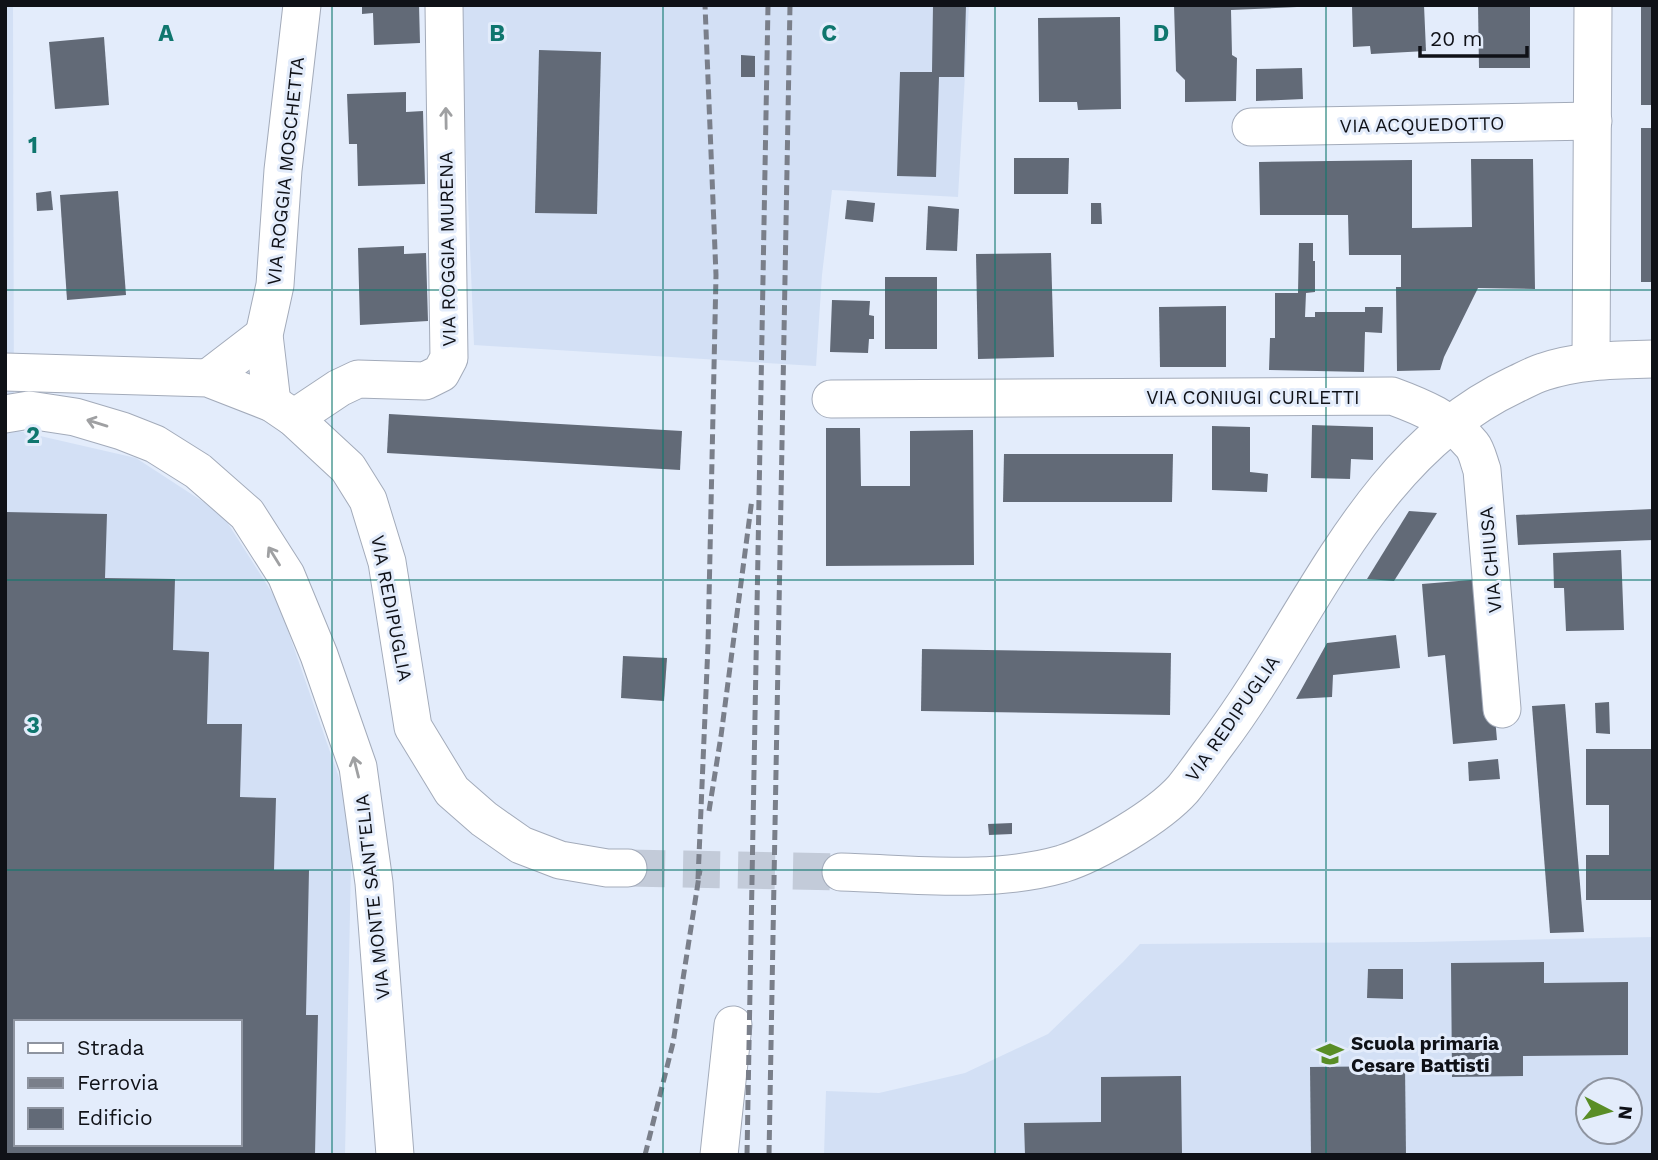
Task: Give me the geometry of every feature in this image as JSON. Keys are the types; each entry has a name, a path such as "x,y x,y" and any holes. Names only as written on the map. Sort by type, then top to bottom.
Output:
{"street":[{"name":"VIA ROGGIA MOSCHETTA","path":"283,411 264,335 275,285 283,170 302,5"},
{"name":"VIA ROGGIA MURENA","path":"283,411 358,379 425,381 441,373 449,358 444,5"},
{"path":"1591,361 1593,5"},
{"name":"VIA ACQUEDOTTO","path":"1251,127 1593,121"},
{"path":"208,378 264,335"},
{"path":"1450,423 1494,394 1542,372 1591,361 1653,359"},
{"name":"VIA REDIPUGLIA","path":"5,372 208,378 283,411 348,468 368,500 387,562 414,727 452,790 484,819 521,845 560,860 628,869"},
{"name":"VIA CONIUGI CURLETTI","path":"831,399 1392,396 1424,408 1450,423"},
{"name":"VIA MONTE SANT'ELIA","path":"5,414 29,410 75,416 144,440 198,471 247,514 286,575 324,668 358,767 374,883 395,1155"},
{"name":"VIA REDIPUGLIA","path":"841,872 982,876 1031,870 1072,860 1130,831 1181,791 1239,714 1371,505 1450,423"},
{"name":"VIA CHIUSA","path":"1450,423 1473,446 1482,470 1502,709"},
{"path":"719,1155 733,1026"}],"shaded area":[{"path":"5,5 13,5 14,430 136,458 222,514 278,602 352,815 345,1155 5,1155"},
{"path":"460,5 969,5 958,197 832,190 822,275 816,366 474,345"},
{"name":"Scuola primaria Cesare Battisti","path":"1653,937 1653,1155 824,1155 826,1091 879,1093 965,1073 1048,1034 1140,944"}],"building":[{"path":"362,5 419,5 420,43 374,45 373,13 362,14"},
{"path":"933,5 966,5 964,77 939,77 936,177 897,176 900,72 932,72"},
{"path":"1174,5 1297,7 1231,10 1232,55 1237,58 1236,101 1185,102 1185,80 1176,71"},
{"path":"1352,5 1424,5 1426,51 1371,54 1370,46 1353,47"},
{"path":"1478,5 1530,5 1530,68 1479,68"},
{"path":"1641,5 1653,5 1653,105 1641,105"},
{"path":"1120,17 1121,109 1078,110 1077,102 1039,102 1038,18"},
{"path":"104,37 109,105 55,109 49,42"},
{"path":"539,50 601,52 597,214 535,213"},
{"path":"741,55 755,56 755,77 741,77"},
{"path":"1302,68 1303,99 1256,101 1256,69"},
{"path":"406,92 406,112 423,111 425,184 358,186 357,144 349,144 347,94"},
{"path":"1641,128 1653,128 1653,282 1641,282"},
{"path":"1014,158 1069,158 1068,194 1014,194"},
{"path":"1471,159 1533,159 1535,289 1478,288 1440,370 1397,371 1396,287 1401,287 1401,255 1349,255 1348,215 1260,215 1259,162 1412,160 1412,228 1472,227"},
{"path":"51,191 53,210 37,211 36,193"},
{"path":"118,191 126,295 67,300 60,195"},
{"path":"847,200 875,203 873,222 845,219"},
{"path":"1091,203 1101,203 1102,224 1091,224"},
{"path":"928,206 959,209 957,251 926,250"},
{"path":"1299,243 1313,243 1315,261 1315,292 1306,293 1305,317 1315,317 1315,312 1365,312 1365,307 1383,307 1382,333 1365,332 1364,372 1269,370 1270,338 1275,338 1275,293 1298,293"},
{"path":"404,246 404,254 426,253 428,321 360,325 358,248"},
{"path":"1051,253 1054,357 978,359 976,254"},
{"path":"885,277 937,277 937,349 885,349"},
{"path":"832,300 870,301 869,315 874,316 874,339 869,339 868,353 830,352"},
{"path":"1226,306 1226,367 1160,367 1159,307"},
{"path":"389,414 682,431 680,470 387,453"},
{"path":"1312,425 1373,427 1373,460 1351,459 1350,479 1311,478"},
{"path":"1212,426 1250,427 1250,472 1268,474 1267,492 1212,490"},
{"path":"826,428 860,428 861,486 910,486 910,431 973,430 974,565 826,566"},
{"path":"1004,454 1173,454 1172,502 1003,502"},
{"path":"1653,509 1653,540 1518,545 1516,515"},
{"path":"1409,511 1437,513 1394,581 1367,579"},
{"path":"5,512 107,514 105,578 175,579 173,650 209,652 207,724 242,724 240,797 276,798 274,870 309,870 306,1015 318,1015 315,1155 5,1155"},
{"path":"1621,550 1624,630 1566,631 1564,588 1554,588 1553,553"},
{"path":"1483,579 1497,740 1453,744 1445,655 1428,657 1422,584"},
{"path":"1396,635 1400,668 1333,675 1332,697 1296,699 1327,643"},
{"path":"922,649 1171,653 1170,715 921,711"},
{"path":"623,656 667,658 664,701 621,698"},
{"path":"1609,702 1610,734 1596,733 1595,703"},
{"path":"1565,704 1584,932 1550,933 1532,706"},
{"path":"1586,749 1653,749 1653,900 1586,900 1586,855 1609,855 1609,805 1586,805"},
{"path":"1498,759 1500,779 1469,781 1468,762"},
{"path":"1012,823 1012,834 989,835 988,824"},
{"path":"1544,962 1544,983 1628,982 1628,1055 1523,1056 1523,1076 1452,1077 1451,963"},
{"path":"1368,969 1403,969 1403,999 1367,998"},
{"path":"1405,1066 1406,1155 1311,1155 1310,1067"},
{"path":"1181,1076 1182,1155 1025,1155 1024,1123 1101,1122 1101,1077"}],"tunnel":[{"path":"628,868 841,872"}],"railway":[{"path":"698,879 708,645 716,275 705,5"},
{"path":"747,1155 768,5"},
{"path":"769,1155 790,5"},
{"path":"709,811 752,499"},
{"path":"645,1155 673,1043 700,870"}],"place":[{"name":"Scuola primaria Cesare Battisti","path":"1330,1054"}]}
